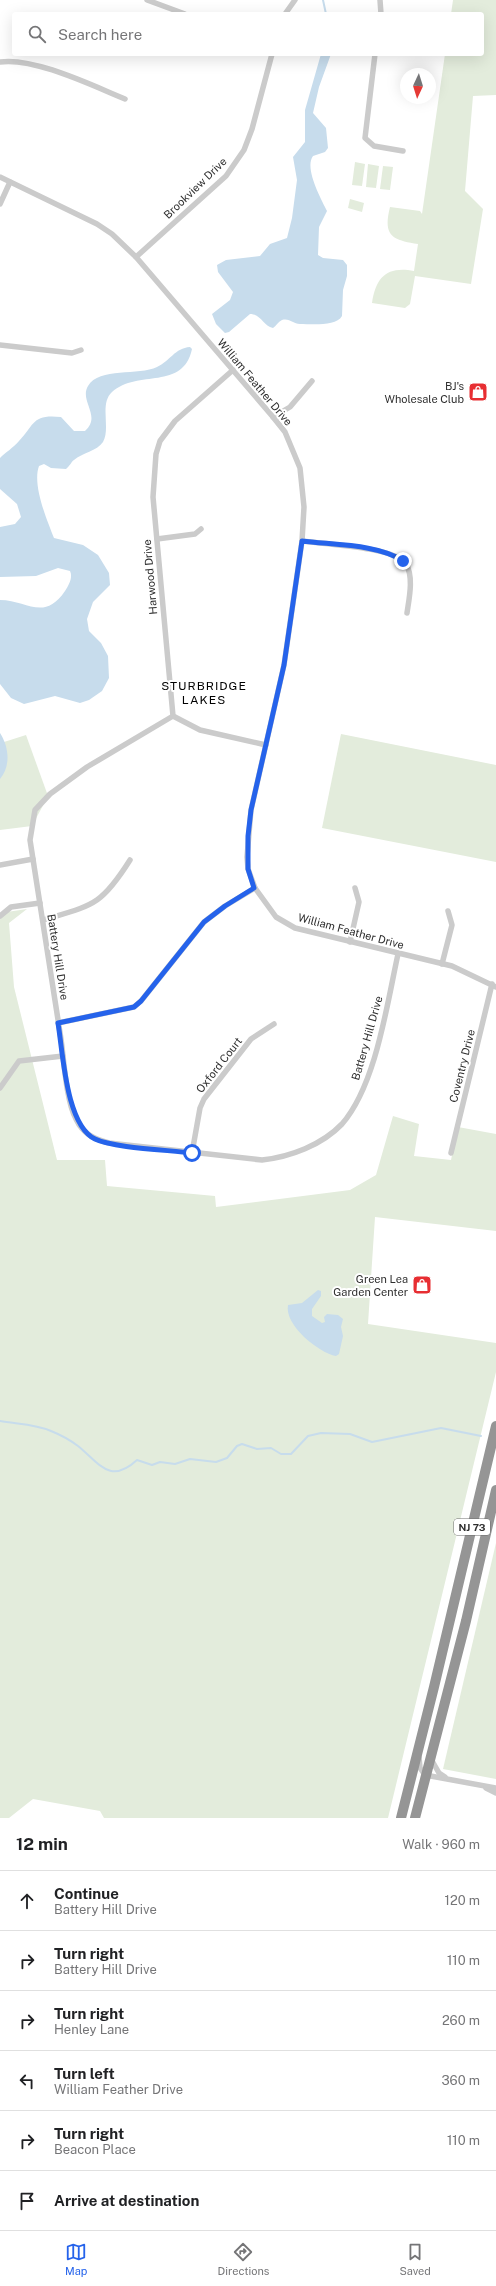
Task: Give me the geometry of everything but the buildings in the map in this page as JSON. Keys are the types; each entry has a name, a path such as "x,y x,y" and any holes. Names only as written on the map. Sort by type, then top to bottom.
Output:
{"highway":[{"name":"NJ 73","path":"401,1818 418,1753 496,1426"},
{"name":"NJ 73","path":"415,1818 425,1774 466,1621 496,1490"}],"street":[{"path":"147,0 180,12"},
{"path":"286,12 295,0"},
{"path":"380,0 381,12"},
{"name":"Brookview Drive","path":"136,257 226,176 238,161 252,129 271,56"},
{"path":"375,56 365,138 374,146 403,151"},
{"path":"0,62 9,60 31,64 125,99"},
{"name":"William Feather Drive","path":"0,177 97,224 112,234 136,257 285,432 300,468 304,507 302,541 284,665 251,810 248,836 248,869 254,888 276,917 295,928 452,966 495,985"},
{"path":"0,204 10,182"},
{"path":"0,345 72,353 81,350"},
{"name":"Harwood Drive","path":"173,716 153,497 155,460 160,441 175,421 233,370"},
{"path":"273,417 290,407 312,381"},
{"path":"157,539 195,534 201,529"},
{"path":"302,541 394,554 403,561 408,570 410,581 407,613"},
{"path":"173,716 200,730 266,745"},
{"name":"Battery Hill Drive","path":"173,716 87,767 50,794 35,810 32,818 30,840 63,1056 75,1118 81,1129 95,1139 137,1147 192,1153 262,1160 278,1159 301,1151 341,1124 364,1087 382,1031 398,954"},
{"path":"0,865 33,860"},
{"path":"43,920 88,906 97,901 113,886 130,860"},
{"path":"58,1023 134,1007 141,1001 204,922 225,906 254,888"},
{"path":"350,942 359,902 355,888"},
{"path":"0,916 11,907 40,903"},
{"path":"442,964 452,925 448,911"},
{"name":"Coventry Drive","path":"451,1153 495,985"},
{"name":"Oxford Court","path":"192,1153 200,1108 204,1099 251,1039 274,1024"},
{"path":"0,1088 19,1061 63,1056"},
{"path":"418,1753 420,1768 425,1774 496,1788"},
{"path":"430,1756 439,1773 447,1778"},
{"path":"478,1784 496,1793"}],"green space":[{"path":"453,0 496,0 496,95 473,96 465,191 483,209 471,284 415,276 410,304 405,308 372,303 376,286 384,275 397,270 414,271 418,244 395,238 389,230 388,216 390,207 420,211 422,214 445,56 484,56 484,12 451,12"},
{"path":"355,162 365,164 362,186 352,185"},
{"path":"368,164 379,166 376,188 366,187"},
{"path":"383,166 393,167 390,190 380,189"},
{"path":"350,199 364,203 362,212 348,208"},
{"path":"341,734 496,765 496,862 322,828"},
{"path":"26,735 48,796 32,826 0,830 0,769 4,742"},
{"path":"27,909 9,923 14,987 57,1160 105,1160 107,1186 215,1196 216,1207 350,1190 376,1175 393,1116 419,1124 414,1156 451,1160 458,1127 496,1134 496,1231 375,1217 368,1324 496,1343 496,1372 388,1818 104,1818 100,1811 33,1799 9,1818 0,1818 0,913"},
{"path":"496,1543 496,1779 443,1769"}],"water":[{"path":"320,56 330,56 319,87 313,113 326,128 328,148 325,152 313,156 311,168 314,184 327,211 319,227 318,255 323,258 343,260 347,265 347,276 343,290 342,316 339,320 334,322 322,324 300,324 282,320 273,328 257,316 250,314 229,332 225,333 216,324 212,314 230,300 233,292 218,272 217,265 226,260 260,256 270,244 287,238 292,218 297,180 293,157 305,142 305,110"},
{"path":"190,347 192,349 187,362 179,370 170,375 158,378 134,381 123,385 112,392 106,403 106,430 103,442 100,445 77,458 66,469 51,468 44,464 39,466 37,483 44,512 54,538 83,545 98,555 109,573 110,585 93,602 87,619 89,631 101,643 108,656 109,678 102,691 89,700 80,703 55,696 24,704 11,698 0,684 0,600 35,607 50,605 65,591 71,576 70,571 58,568 36,576 0,577 0,527 15,524 21,517 17,504 0,489 0,458 17,443 35,422 44,417 61,417 74,431 85,431 90,425 91,420 86,392 88,386 93,380 110,374 149,370 162,364 176,352"},
{"path":"0,733 8,756 4,774 0,779"},
{"path":"318,1290 321,1291 321,1296 312,1309 312,1316 322,1323 325,1322 324,1317 327,1314 338,1315 343,1319 341,1327 343,1336 339,1354 336,1356 321,1350 304,1337 291,1321 288,1313 288,1305 302,1303"}],"waterway":[{"path":"323,0 326,12"},
{"path":"0,1421 33,1426 55,1433 78,1446 105,1469 112,1471 119,1471 128,1467 137,1460 152,1465 160,1462 175,1464 190,1459 216,1462 227,1458 237,1446 242,1444 257,1449 271,1448 281,1454 291,1454 308,1436 321,1433 350,1434 372,1442 441,1428 481,1436"}],"place":[{"name":"BJ's Wholesale Club","path":"478,392"},
{"name":"Green Lea Garden Center","path":"422,1285"}],"district":[{"name":"STURBRIDGE LAKES","path":"204,693"}],"route":[{"path":"192,1153 109,1143 95,1139 81,1129 75,1118 71,1104 58,1023 112,1011 126,1010 134,1007 141,1001 204,922 213,914 254,888 248,869 247,857 251,810 284,665 302,541 380,551 394,554 403,561"}]}
